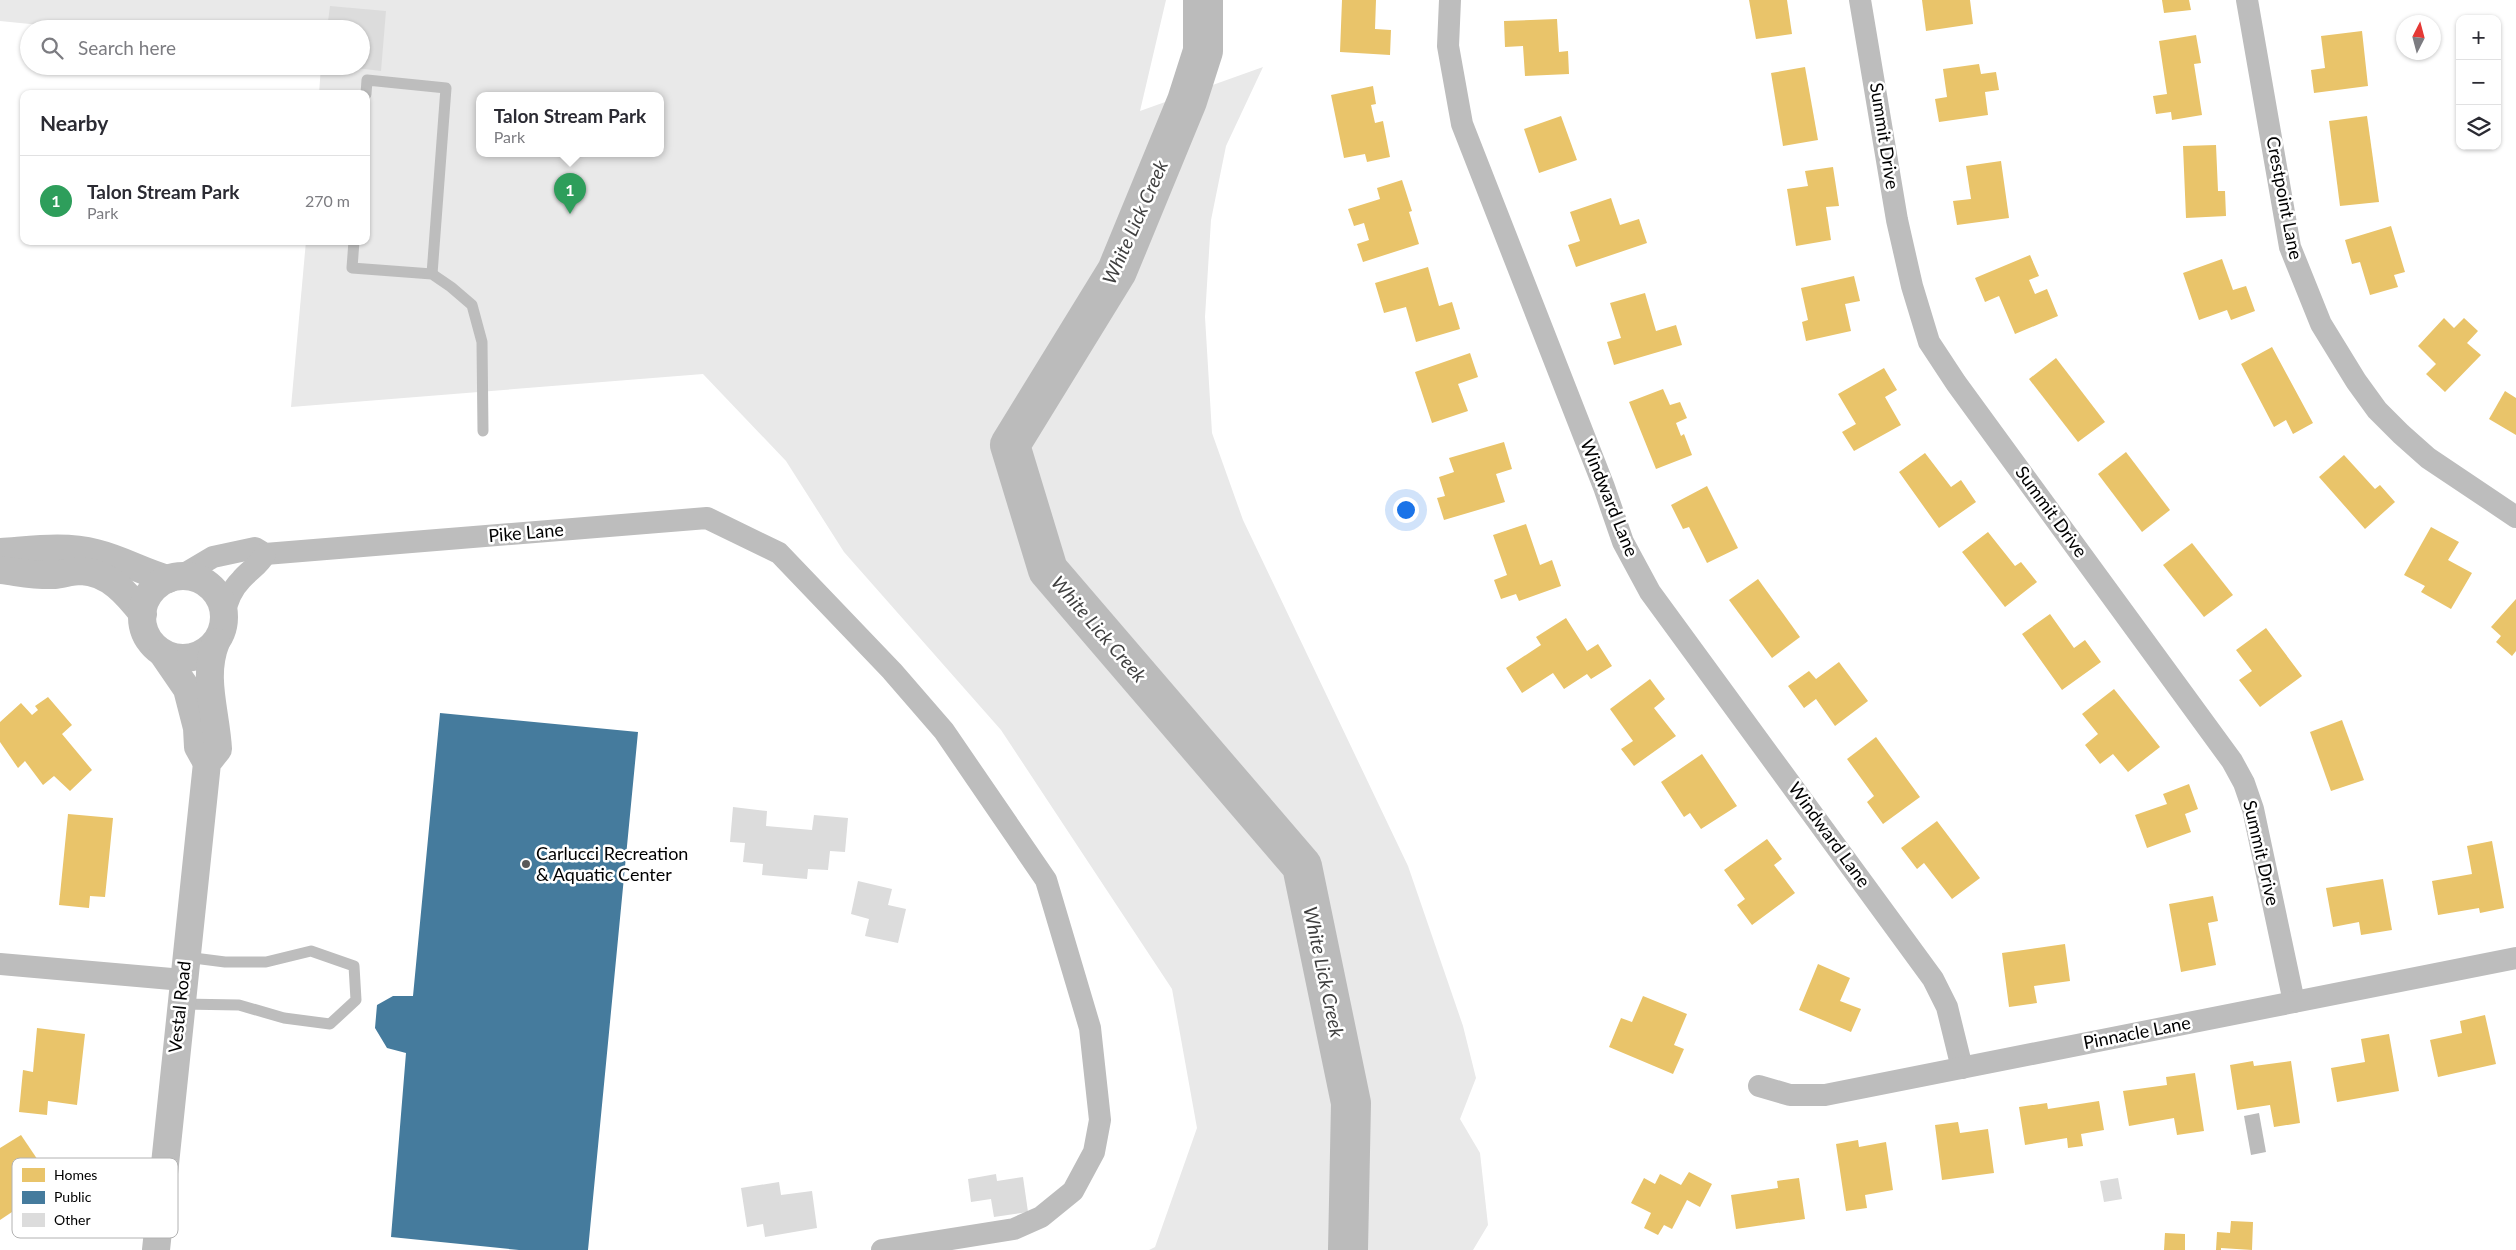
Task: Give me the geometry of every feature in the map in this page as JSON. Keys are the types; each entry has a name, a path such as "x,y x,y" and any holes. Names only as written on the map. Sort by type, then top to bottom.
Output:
{"street":[{"name":"Windward Lane","path":"1450,0 1448,46 1462,124 1604,487 1623,542 1650,592 1933,979 1947,1007 1962,1068"},
{"name":"Summit Drive","path":"1860,0 1898,220 1916,304 1929,342 1956,383 2232,761 2244,783 2253,809 2294,1002"},
{"name":"Crestpoint Lane","path":"2247,0 2290,247 2321,324 2356,381 2377,410 2401,434 2428,458 2516,517"},
{"name":"Pike Lane","path":"175,577 213,557 236,550 255,548 265,554 708,518 779,553 892,671 944,731 1046,880 1090,1028 1100,1120 1094,1152 1073,1191 1041,1217 1014,1229 882,1250"},
{"path":"0,552 77,549 119,559 142,571 175,577 196,578 208,584 218,596 224,615"},
{"path":"175,577 159,583 148,594 142,614 146,636 154,647 164,654 176,658 198,656 216,642 220,636 232,590 260,564 265,554"},
{"path":"0,570 55,575 79,571 92,572 103,576 121,590 142,614"},
{"name":"Vestal Road","path":"165,1158 207,763 218,749 208,678 211,654 216,642"},
{"name":"Vestal Road","path":"164,654 187,689 197,728 198,747 207,763"},
{"name":"Pinnacle Lane","path":"1759,1086 1790,1094 1824,1095 2516,958"},
{"path":"0,964 183,981"}],"lane":[{"path":"366,90 367,80 446,88 432,274"},
{"path":"354,245 352,268 432,274 451,286 472,305 482,342 483,430"},
{"path":"310,951 354,966 356,1000 330,1024 284,1018 239,1005 183,981 225,962 266,962 310,951"}],"shaded area":[{"path":"0,0 1166,0 1140,111 1263,67 1226,146 1211,220 1205,317 1212,433 1243,520 1408,866 1463,1026 1476,1078 1460,1119 1480,1153 1488,1225 1473,1250 1149,1250 1155,1247 1197,1128 1172,989 1001,730 844,552 786,461 703,374 291,407 306,245 370,245 370,90 319,90 320,75 370,75 370,20 20,20 20,23 0,21"},
{"path":"2259,1113 2266,1152 2251,1155 2244,1116"}],"building: Homes":[{"path":"1342,0 1376,0 1375,29 1391,30 1390,55 1340,52"},
{"path":"1749,0 1787,0 1792,34 1756,39"},
{"path":"1922,0 1970,0 1973,24 1926,31"},
{"path":"2162,0 2189,0 2191,10 2164,13"},
{"path":"1557,19 1559,52 1568,51 1569,74 1525,76 1523,46 1505,47 1504,21"},
{"path":"2362,31 2368,86 2314,93 2311,70 2325,68 2321,36"},
{"path":"2196,35 2201,63 2194,64 2202,115 2172,120 2171,112 2156,114 2153,96 2167,94 2159,41"},
{"path":"1979,64 1981,74 1996,72 1999,90 1985,92 1988,115 1939,122 1935,99 1947,97 1943,69"},
{"path":"1805,67 1818,140 1783,146 1771,73"},
{"path":"1373,86 1376,104 1371,105 1375,123 1383,121 1390,157 1367,162 1365,154 1344,158 1331,95"},
{"path":"1561,116 1577,160 1539,173 1524,129"},
{"path":"2367,116 2379,202 2340,206 2329,121"},
{"path":"2216,145 2218,191 2225,191 2226,216 2186,218 2183,146"},
{"path":"2001,161 2009,218 1957,225 1953,201 1971,199 1966,166"},
{"path":"1833,167 1839,206 1826,207 1831,240 1796,246 1787,189 1808,186 1805,171"},
{"path":"1402,180 1412,211 1409,212 1419,244 1363,262 1357,244 1369,240 1364,223 1354,226 1348,209 1380,199 1377,188"},
{"path":"1611,198 1620,225 1639,219 1647,243 1576,267 1568,245 1580,241 1570,212"},
{"path":"2391,226 2405,272 2394,275 2398,287 2370,295 2360,262 2352,264 2345,240"},
{"path":"2030,255 2039,276 2029,280 2035,294 2047,289 2058,316 2015,334 1999,296 1985,302 1975,278"},
{"path":"2222,259 2233,290 2246,286 2255,311 2231,320 2227,310 2199,320 2183,273"},
{"path":"1428,267 1439,306 1452,302 1460,329 1416,342 1406,307 1384,313 1375,283"},
{"path":"1854,276 1860,301 1845,304 1851,331 1806,341 1802,322 1808,320 1801,288"},
{"path":"1645,293 1656,331 1676,325 1682,345 1614,365 1607,342 1621,338 1610,303"},
{"path":"2444,318 2454,328 2464,318 2478,331 2467,343 2481,355 2445,392 2426,374 2436,364 2418,346"},
{"path":"2272,347 2313,423 2293,434 2286,420 2274,427 2241,364"},
{"path":"1470,353 1478,377 1458,384 1468,411 1432,423 1415,372"},
{"path":"2056,358 2105,422 2078,442 2029,379"},
{"path":"1884,368 1897,390 1885,397 1901,425 1854,451 1842,432 1856,424 1838,394"},
{"path":"1663,389 1670,405 1680,402 1687,418 1676,423 1681,436 1684,434 1692,455 1656,469 1629,402"},
{"path":"2505,391 2516,398 2516,435 2489,419"},
{"path":"1504,442 1512,469 1496,474 1505,502 1444,520 1437,498 1445,496 1439,477 1454,472 1449,458"},
{"path":"2126,452 2170,510 2142,532 2098,474"},
{"path":"1925,453 1951,487 1961,480 1976,502 1939,528 1899,472"},
{"path":"2344,455 2375,489 2380,485 2395,502 2365,529 2319,477"},
{"path":"1707,486 1738,548 1707,563 1689,527 1683,529 1671,505"},
{"path":"1526,524 1540,565 1552,560 1561,586 1519,601 1516,594 1501,599 1494,580 1507,575 1493,535"},
{"path":"2431,527 2459,542 2448,560 2472,573 2451,609 2421,592 2425,586 2404,575"},
{"path":"1988,532 2015,566 2021,562 2037,582 2005,607 1962,552"},
{"path":"2192,543 2233,595 2204,617 2163,565"},
{"path":"1758,579 1800,637 1772,658 1729,600"},
{"path":"2516,599 2516,651 2512,656 2496,642 2501,636 2491,627"},
{"path":"2050,614 2074,648 2085,640 2101,662 2062,690 2022,634"},
{"path":"1566,618 1587,651 1598,644 1612,666 1591,679 1587,674 1564,689 1553,673 1522,693 1506,668 1541,645 1536,637"},
{"path":"2266,628 2302,676 2260,707 2239,680 2252,671 2236,650"},
{"path":"1839,662 1868,701 1835,726 1816,699 1804,708 1788,686 1809,671 1816,679"},
{"path":"1650,679 1665,699 1654,708 1676,736 1634,766 1621,749 1633,741 1610,709"},
{"path":"2114,689 2160,747 2128,772 2113,754 2100,764 2085,745 2098,734 2082,714"},
{"path":"48,697 72,725 62,734 92,770 70,791 54,776 43,785 25,761 18,768 0,742 0,722 21,703 32,715 38,710 35,706"},
{"path":"2342,720 2364,780 2331,791 2310,732"},
{"path":"1876,737 1920,797 1883,824 1867,802 1874,796 1847,759"},
{"path":"1702,754 1737,806 1701,829 1690,813 1684,817 1661,782"},
{"path":"2189,784 2198,809 2185,814 2191,832 2147,848 2135,815 2167,804 2163,794"},
{"path":"68,814 113,818 105,897 90,896 89,908 59,905"},
{"path":"1937,821 1980,878 1952,899 1924,863 1917,869 1901,848"},
{"path":"1767,839 1782,859 1774,865 1795,893 1752,925 1737,905 1745,899 1724,870"},
{"path":"2492,841 2504,908 2480,913 2479,908 2438,915 2432,881 2472,874 2467,846"},
{"path":"2383,879 2392,930 2361,935 2359,922 2333,927 2326,888"},
{"path":"2213,896 2218,921 2208,923 2216,965 2181,972 2169,904"},
{"path":"2065,944 2070,981 2034,986 2037,1003 2009,1007 2002,953"},
{"path":"1818,964 1850,978 1840,1001 1861,1009 1851,1032 1799,1010"},
{"path":"1643,996 1687,1014 1674,1045 1684,1049 1673,1074 1609,1047 1621,1018 1632,1022"},
{"path":"2485,1015 2496,1064 2438,1077 2430,1040 2462,1033 2460,1021"},
{"path":"37,1028 85,1034 77,1105 48,1101 47,1115 19,1112 23,1070 33,1072"},
{"path":"2389,1034 2399,1091 2337,1102 2331,1068 2365,1062 2361,1039"},
{"path":"2253,1061 2254,1066 2291,1061 2300,1123 2274,1127 2270,1105 2237,1110 2230,1065"},
{"path":"2195,1073 2204,1131 2177,1135 2174,1118 2129,1126 2123,1091 2167,1085 2166,1077"},
{"path":"2099,1101 2104,1130 2081,1134 2083,1146 2068,1148 2067,1138 2025,1145 2019,1107 2047,1103 2048,1109"},
{"path":"1958,1122 1960,1133 1988,1129 1994,1173 1942,1180 1935,1125"},
{"path":"21,1135 36,1158 12,1158 12,1212 0,1220 0,1148"},
{"path":"1858,1140 1859,1147 1886,1142 1893,1190 1865,1195 1867,1208 1846,1211 1836,1144"},
{"path":"1689,1172 1712,1184 1700,1207 1687,1200 1672,1229 1664,1225 1658,1235 1644,1228 1651,1213 1631,1203 1644,1178 1655,1184 1660,1174 1681,1185"},
{"path":"1799,1178 1805,1219 1736,1229 1731,1195 1778,1188 1777,1181"},
{"path":"2231,1221 2253,1222 2252,1250 2221,1248 2221,1250 2216,1250 2217,1232 2230,1233"},
{"path":"2165,1233 2185,1234 2185,1250 2164,1250"}],"building: Public":[{"name":"Carlucci Recreation & Aquatic Center","path":"440,713 638,732 588,1250 519,1250 391,1237 406,1053 387,1048 375,1028 377,1005 393,996 413,996"}],"building: Other":[{"path":"330,6 386,11 381,71 370,70 370,20 328,20"},
{"path":"733,807 767,811 766,826 812,830 814,815 848,818 845,852 830,851 828,870 808,869 807,879 762,875 763,864 743,862 745,843 730,842"},
{"path":"858,881 892,889 888,905 906,909 898,943 865,936 869,919 851,914"},
{"path":"996,1174 997,1181 1023,1177 1028,1212 994,1217 991,1199 971,1202 968,1179"},
{"path":"2118,1178 2122,1199 2104,1202 2100,1181"},
{"path":"779,1182 781,1195 812,1191 817,1228 765,1237 763,1224 747,1227 741,1188"}],"waterway":[{"name":"White Lick Creek","path":"1203,0 1203,51 1187,101 1117,271 1010,445 1048,570 1302,866 1351,1103 1348,1250"}],"place":[{"name":"Talon Stream Park","path":"570,214"},
{"name":"Carlucci Recreation & Aquatic Center","path":"526,864"}]}
